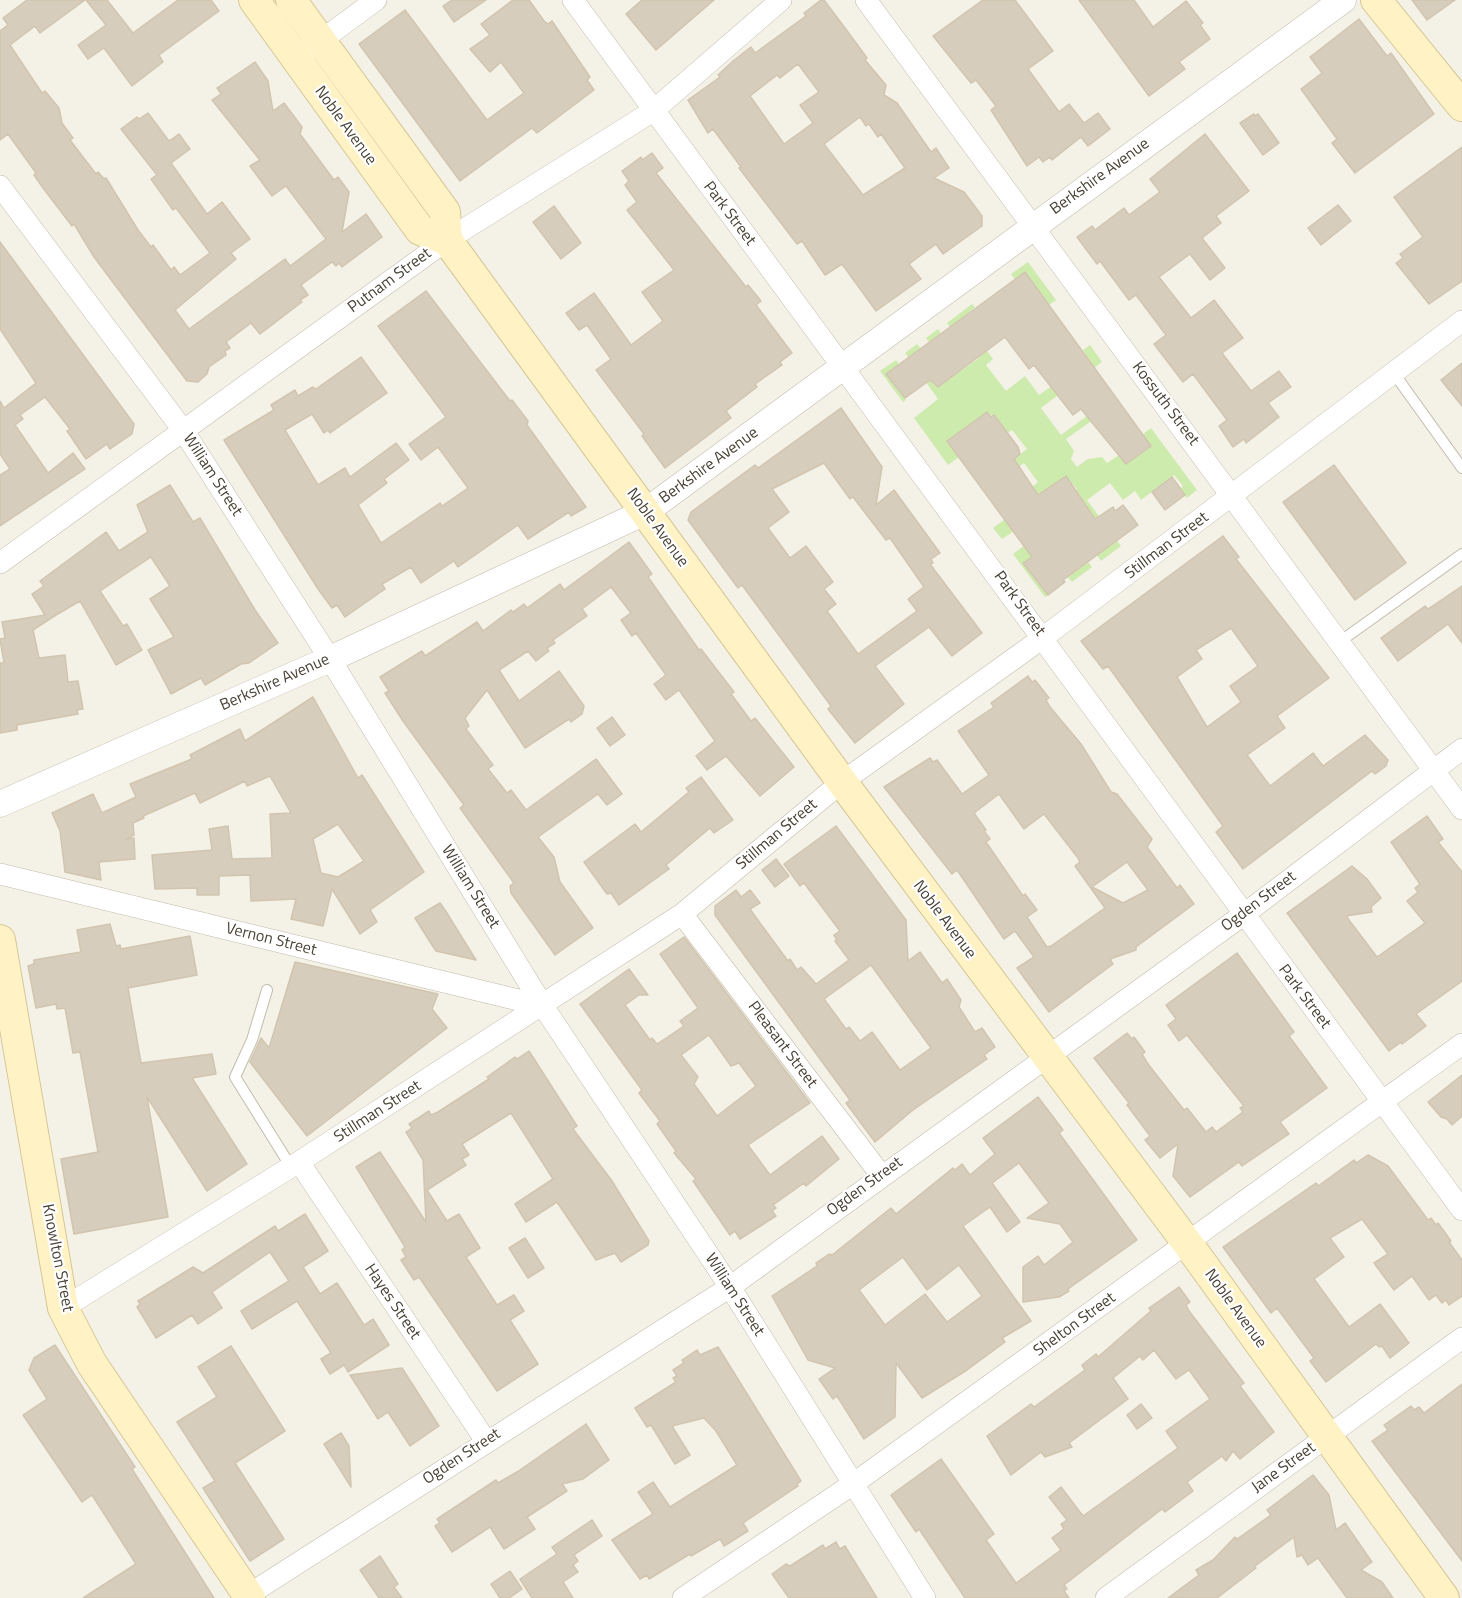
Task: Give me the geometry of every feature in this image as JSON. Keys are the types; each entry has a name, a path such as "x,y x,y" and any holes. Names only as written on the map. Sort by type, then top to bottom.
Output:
{"main road":[{"name":"Noble Avenue","path":"254,0 420,230 447,240"},
{"name":"Noble Avenue","path":"291,0 445,212 447,240 842,782 1188,1244 1444,1598"},
{"path":"1376,0 1462,106"},
{"name":"Knowlton Street","path":"0,940 63,1308 92,1364 249,1596"}],"street":[{"path":"296,59 376,0"},
{"name":"Park Street","path":"573,0 1044,637 1243,915 1462,1210"},
{"name":"Putnam Street","path":"0,563 447,240 653,111 781,0"},
{"name":"Kossuth Street","path":"866,0 1234,495 1338,643 1462,808"},
{"name":"Berkshire Avenue","path":"0,804 330,659 645,512 1343,0"},
{"name":"William Street","path":"0,186 183,430 330,659 543,1006 730,1287 925,1598"},
{"name":"Stillman Street","path":"63,1308 295,1164 543,1006 682,914 842,782 1044,637 1462,321"},
{"name":"Ogden Street","path":"249,1596 730,1287 881,1175 1243,915 1462,749"},
{"name":"Vernon Street","path":"0,874 543,1006"},
{"name":"Pleasant Street","path":"682,914 881,1175"},
{"name":"Shelton Street","path":"683,1598 853,1484 1462,1044"},
{"name":"Hayes Street","path":"295,1164 486,1442"},
{"name":"Jane Street","path":"1106,1598 1462,1338"}],"lane":[{"path":"1394,372 1462,468"},
{"path":"1338,643 1462,554"},
{"path":"267,990 252,1040 235,1077 295,1164"}],"green space":[{"path":"1028,262 1056,300 1049,305 1025,272 1015,280 1011,274"},
{"path":"972,304 975,307 962,318 993,359 986,365 1006,391 1025,376 1039,395 1053,385 1057,389 1092,364 1083,350 1090,345 1102,362 1041,408 1061,435 1103,404 1107,410 1066,439 1074,451 1071,459 1077,467 1088,459 1102,457 1107,463 1119,455 1127,464 1148,448 1149,444 1142,435 1151,428 1197,490 1187,498 1180,489 1183,486 1174,475 1141,500 1135,491 1123,500 1110,483 1087,500 1121,546 1101,561 1097,555 1113,543 1092,514 1014,531 1002,539 993,528 1026,504 1028,490 1038,482 1024,463 1003,478 997,471 1027,449 1012,430 988,446 998,420 987,412 947,441 959,457 948,465 914,418 938,399 905,353 917,344 922,350 913,357 933,384 938,387 951,378 948,373 950,371 926,338 938,329 941,333 936,337 961,371 979,358 954,324 950,327 947,323","holes":["1066,476 1077,489 1055,505 1045,491"]},
{"path":"896,360 899,364 886,374 906,400 903,402 880,371"},
{"path":"1039,535 1071,573 1088,562 1092,567 1072,582 1044,548 1024,563 1048,595 1045,597 1013,554"}],"building":[{"path":"27,0 85,0 40,33 35,26 10,45 42,93 45,91 59,108 62,123 73,138 70,140 96,174 98,172 104,179 106,178 138,230 151,247 153,245 171,270 174,267 180,275 210,253 176,208 173,210 151,179 157,175 121,129 137,117 139,119 148,113 169,141 179,134 190,149 171,163 207,214 222,202 250,239 231,253 236,259 175,310 189,329 285,259 290,266 326,239 286,186 272,196 250,166 260,160 212,100 221,94 217,88 255,62 268,81 273,111 284,103 302,127 300,134 334,180 338,177 349,192 342,232 366,214 382,237 342,267 339,263 336,266 332,262 301,285 308,295 300,300 302,302 260,334 251,323 226,342 230,348 225,351 226,355 209,367 207,374 198,382 187,381 94,257 74,224 72,226 43,188 34,175 36,173 8,134 0,140 0,31 8,25 3,18"},
{"path":"86,0 107,0 133,33 178,0 211,0 219,11 159,55 163,62 132,86 104,48 88,59 78,45 106,25"},
{"path":"452,0 486,0 454,22 443,6"},
{"path":"513,0 529,0 544,21 548,24 552,21 590,77 587,80 594,90 537,133 532,128 460,181 359,44 405,10 487,120 524,93 501,62 490,72 470,49 490,35 481,24"},
{"path":"642,0 714,0 656,50 626,14"},
{"path":"824,0 867,58 865,60 886,85 884,95 897,103 931,152 936,148 949,168 934,178 964,192 982,216 982,226 943,254 936,244 909,264 921,279 876,311 842,264 825,275 802,241 797,244 739,168 741,167 713,129 708,133 688,100 720,77 718,75 751,47 755,53 806,16 804,13","holes":["798,64 819,92 800,105 813,123 784,144 750,96 777,75 780,78","860,117 866,126 869,124 878,137 881,134 905,168 863,195 824,144"]},
{"path":"983,0 1015,0 1053,51 1028,69 1059,112 1069,104 1084,123 1098,113 1110,129 1088,146 1081,137 1052,160 1050,157 1043,162 1039,157 1027,166 991,110 996,106 976,80 971,83 933,36"},
{"path":"1079,0 1134,0 1153,27 1186,1 1203,23 1200,25 1210,39 1179,62 1185,69 1149,96"},
{"path":"1412,0 1455,0 1427,20"},
{"path":"1359,19 1387,56 1391,53 1434,114 1355,173 1332,143 1337,139 1301,89 1322,73 1310,57"},
{"path":"1254,114 1255,116 1258,114 1279,143 1263,155 1240,123"},
{"path":"1205,134 1249,191 1216,216 1221,223 1202,238 1225,268 1210,280 1190,254 1159,277 1191,318 1214,300 1243,338 1222,353 1251,391 1279,371 1291,387 1268,403 1279,417 1246,443 1244,439 1233,447 1219,426 1227,420 1193,374 1183,382 1154,344 1166,335 1136,295 1129,300 1100,261 1097,264 1077,237 1092,226 1095,230 1124,208 1129,215 1160,192 1150,179"},
{"path":"1462,147 1462,281 1429,304 1396,263 1403,258 1400,254 1423,237 1394,197"},
{"path":"652,153 663,168 656,173 746,287 748,285 761,301 756,305 792,353 780,362 782,365 755,384 757,387 726,411 731,418 665,468 642,436 644,434 596,370 611,359 587,325 579,330 566,313 594,293 631,345 663,321 642,292 674,270 627,210 637,202 625,185 629,181 622,171 641,157 642,160"},
{"path":"1338,205 1351,221 1321,245 1308,228"},
{"path":"554,206 581,243 561,259 533,222"},
{"path":"0,242 134,424 132,434 110,449 107,444 86,459 67,431 70,429 45,397 20,415 23,419 15,425 48,473 73,453 85,469 0,526 0,475 10,469 0,454 0,401 4,408 36,383 0,329"},
{"path":"1025,272 1151,446 1126,464 1081,409 1073,415 1034,365 1029,369 1005,337 938,387 930,380 905,398 886,374"},
{"path":"426,291 510,401 512,400 528,421 527,425 586,507 571,516 569,512 528,539 518,525 458,567 454,561 421,583 411,567 382,584 385,589 345,617 337,605 332,608 318,589 224,440 274,410 271,405 295,390 298,396 313,387 316,389 361,357 387,393 330,433 328,430 324,433 312,414 285,430 318,485 345,468 350,477 396,443 409,460 384,479 387,483 358,505 381,543 440,503 442,506 468,488 438,447 421,460 409,444 446,417 378,326"},
{"path":"1462,363 1462,406 1441,380"},
{"path":"841,408 882,467 876,505 894,490 940,553 931,559 933,563 930,564 982,633 952,656 929,627 875,666 904,704 855,743 828,709 831,706 742,585 738,588 688,520 691,512 755,465 758,468","holes":["824,463 850,499 853,497 886,540 890,538 924,587 908,599 917,611 858,654 827,611 836,604 824,589 833,582 806,546 790,558 768,528 789,512 772,489"]},
{"path":"987,412 991,417 994,415 1018,447 1020,454 1014,459 1038,495 1066,476 1095,519 1113,507 1115,511 1123,505 1138,525 1063,580 1065,582 1048,595 1023,563 1032,557 947,441"},
{"path":"1334,465 1406,563 1355,600 1283,502"},
{"path":"1172,477 1185,495 1165,510 1152,492"},
{"path":"170,485 193,522 200,518 255,610 278,643 249,663 241,664 205,685 201,678 171,694 148,650 174,637 150,599 170,586 151,557 100,591 123,626 127,624 142,650 116,665 80,601 56,615 33,630 39,658 65,655 68,682 78,681 83,709 77,710 78,714 17,725 17,730 0,733 0,663 4,663 0,639 5,638 2,622 45,615 32,594 44,586 40,581 106,532 119,551 148,532 137,505"},
{"path":"1223,536 1239,557 1236,559 1329,678 1277,716 1285,728 1247,755 1270,786 1313,753 1323,766 1365,735 1388,760 1386,766 1375,774 1372,771 1243,869 1216,832 1223,826 1108,666 1103,669 1081,641","holes":["1231,628 1258,666 1230,686 1241,702 1207,727 1177,677 1202,659 1196,650"]},
{"path":"629,542 652,574 648,577 699,650 701,649 734,692 731,694 751,721 755,718 794,767 760,796 726,756 707,770 696,756 715,741 679,690 666,700 654,684 666,675 636,633 632,636 621,620 631,613 611,587 582,609 587,616 553,640 555,643 547,648 549,651 536,661 528,651 499,670 519,701 559,671 584,706 582,714 571,722 569,719 525,748 487,690 465,718 469,726 466,729 493,765 488,769 507,793 511,790 526,810 596,759 622,794 607,805 598,794 538,837 554,857 560,882 593,928 555,955 511,893 510,886 514,883 460,808 464,805 385,693 389,691 380,677 422,651 425,656 477,622 483,631 511,610 513,612 524,604 527,608 560,584 564,590"},
{"path":"1462,586 1462,643 1448,624 1398,661 1381,638 1425,606 1428,609"},
{"path":"1028,676 1032,682 1035,680 1049,698 1046,700 1050,707 1081,744 1111,792 1117,794 1152,839 1147,847 1177,888 1180,885 1194,904 1136,947 1136,950 1110,959 1113,964 1049,1012 1017,968 1034,957 1015,931 1004,939 957,870 952,874 884,787 930,758 933,762 937,760 962,794 989,775 958,731 994,707 991,703","holes":["999,794 1024,829 1044,814 1078,858 1080,862 1075,866 1105,908 1051,946 1047,947 1027,917 1037,910 1025,894 1023,896 986,842 990,839 974,813","1127,862 1148,890 1123,903 1092,887"]},
{"path":"313,697 358,778 362,775 424,872 370,910 377,922 360,934 332,889 323,926 291,919 296,899 251,901 250,875 219,876 219,895 197,895 197,888 155,889 152,855 212,850 209,829 228,826 232,859 272,858 270,814 291,813 270,776 247,786 245,781 200,803 195,793 143,816 144,818 133,823 134,835 126,839 134,838 135,859 99,862 101,880 65,872 60,831 52,813 93,794 102,813 136,797 130,784 192,759 190,755 240,729 245,741","holes":["338,824 364,861 338,877 321,873 313,839"]},
{"path":"612,717 625,735 610,746 597,728"},
{"path":"701,777 733,820 714,833 710,828 666,865 669,869 619,905 611,893 607,894 584,862 635,824 641,832 689,792 686,788"},
{"path":"1427,816 1443,839 1438,842 1462,872 1462,981 1416,1014 1426,1026 1389,1051 1287,913 1352,866 1367,879 1381,898 1371,907 1372,912 1346,916 1377,957 1425,923 1407,901 1418,892 1415,888 1420,884 1391,842"},
{"path":"836,826 906,920 908,961 920,952 942,983 947,979 961,1000 959,1007 975,1032 982,1028 995,1047 984,1055 987,1059 913,1110 875,1142 846,1103 850,1100 715,915 715,906 736,890 741,897 750,890 760,903 750,909 788,961 790,959 797,970 801,967 816,984 849,960 835,941 837,940 834,935 840,931 804,883 800,886 784,864","holes":["871,965 931,1048 900,1070 872,1032 860,1041 849,1027 846,1029 824,999"]},
{"path":"776,859 789,876 775,887 762,870"},
{"path":"440,903 476,960 436,951 430,942 415,918"},
{"path":"110,924 116,946 120,945 121,949 190,936 197,975 128,988 141,1063 212,1054 216,1074 192,1078 247,1164 207,1191 147,1097 168,1217 74,1234 61,1159 98,1152 80,1052 73,1053 65,1008 57,1009 56,1004 36,1008 28,966 34,964 34,960 81,952 77,930"},
{"path":"684,937 810,1103 748,1145 770,1175 822,1136 839,1159 806,1186 804,1183 773,1205 776,1208 772,1211 776,1216 740,1239 735,1231 730,1235 693,1181 696,1179 674,1153 676,1151 657,1124 660,1121 639,1093 642,1090 580,1004 629,969 648,995 639,995 625,1005 650,1040 652,1038 657,1044 684,1026 680,1021 698,1008 660,954","holes":["709,1035 731,1066 739,1063 756,1086 717,1116 694,1084 698,1077 681,1055"]},
{"path":"1237,953 1294,1032 1289,1036 1327,1088 1280,1122 1289,1134 1242,1166 1239,1162 1190,1197 1173,1176 1178,1144 1160,1158 1145,1140 1150,1136 1127,1105 1129,1103 1094,1058 1127,1033 1132,1039 1134,1037 1145,1052 1142,1054 1148,1064 1184,1110 1187,1108 1206,1132 1212,1127 1216,1132 1243,1112 1240,1108 1244,1106 1187,1035 1179,1041 1168,1025 1176,1019 1166,1005"},
{"path":"295,962 438,994 432,1009 447,1028 307,1136 250,1062 261,1038 269,1048"},
{"path":"529,1051 577,1126 573,1129 612,1181 649,1241 648,1245 621,1262 615,1253 596,1260 557,1202 526,1222 515,1204 553,1179 511,1113 462,1144 469,1155 462,1159 466,1165 427,1190 447,1221 459,1214 480,1248 466,1257 497,1305 514,1295 524,1311 510,1320 538,1364 497,1391 419,1277 414,1280 401,1260 406,1257 402,1250 405,1247 356,1167 380,1152 426,1222 423,1160 406,1132 412,1128 409,1124 429,1111 431,1115 438,1112 489,1079 487,1077 515,1057 517,1059"},
{"path":"1462,1075 1462,1116 1452,1125 1447,1119 1441,1117 1428,1102"},
{"path":"1038,1097 1063,1130 1059,1133 1137,1240 1059,1297 1023,1302 1023,1267 1038,1256 1044,1265 1073,1242 1060,1224 1027,1218 1049,1203 1019,1163 992,1183 1020,1222 1007,1232 990,1207 963,1226 1031,1321 1002,1338 1005,1342 967,1370 922,1398 896,1363 895,1417 864,1439 837,1396 833,1399 819,1379 835,1368 808,1360 772,1296 817,1266 816,1263 829,1254 832,1255 891,1208 896,1214 953,1168 955,1170 962,1164 970,1175 995,1154 983,1138","holes":["903,1257 927,1290 959,1265 982,1296 947,1322 925,1294 885,1325 859,1290"]},
{"path":"1368,1155 1388,1166 1428,1220 1431,1218 1436,1225 1438,1223 1451,1241 1449,1242 1462,1260 1462,1296 1449,1305 1446,1300 1442,1303 1436,1295 1429,1300 1412,1276 1394,1290 1374,1263 1388,1254 1362,1219 1330,1238 1344,1257 1314,1279 1349,1327 1380,1304 1409,1343 1390,1358 1382,1346 1379,1347 1376,1344 1326,1382 1310,1361 1314,1358 1277,1308 1271,1313 1223,1247 1316,1183 1318,1186 1354,1160 1356,1163"},
{"path":"305,1214 328,1251 303,1267 320,1294 337,1283 364,1325 373,1319 389,1345 348,1372 344,1365 330,1374 321,1359 331,1353 297,1301 252,1329 241,1311 289,1281 270,1252 212,1292 222,1308 198,1324 192,1315 156,1338 137,1307 140,1304 138,1301 193,1267 203,1273 275,1226 278,1231"},
{"path":"525,1238 544,1268 528,1278 509,1248"},
{"path":"1179,1287 1190,1302 1186,1305 1189,1311 1244,1383 1240,1386 1274,1432 1240,1459 1233,1451 1226,1461 1222,1456 1187,1482 1193,1491 1165,1512 1162,1509 1064,1585 1067,1589 1064,1591 1069,1598 965,1598 919,1529 916,1532 891,1495 941,1459 994,1534 986,1540 1016,1583 1061,1550 1052,1538 1064,1529 1061,1524 1067,1520 1049,1497 1061,1487 1083,1516 1178,1448 1166,1431 1210,1399 1189,1370 1176,1379 1154,1350 1143,1360 1140,1356 1113,1378 1128,1399 1069,1443 1072,1447 1045,1457 1041,1452 1011,1475 987,1436 1031,1404 1034,1407 1085,1370 1082,1365 1096,1354 1098,1357 1151,1311 1149,1308"},
{"path":"55,1345 135,1467 132,1469 214,1598 83,1598 136,1564 92,1495 82,1502 23,1415 47,1399 29,1370 34,1358"},
{"path":"231,1346 285,1431 235,1463 284,1539 250,1561 203,1488 215,1481 177,1422 217,1397 198,1367"},
{"path":"718,1347 801,1481 797,1484 798,1486 743,1523 748,1531 724,1546 720,1539 649,1579 647,1575 640,1579 612,1540 653,1514 638,1492 653,1482 670,1507 737,1465 716,1431 704,1418 672,1426 690,1455 675,1464 651,1425 647,1427 635,1408 676,1382 673,1378 677,1376 673,1370 684,1363 682,1360 697,1350 700,1355"},
{"path":"402,1368 439,1426 410,1446 388,1412 378,1419 350,1375"},
{"path":"1462,1384 1462,1561 1372,1441 1388,1430 1384,1425 1411,1406 1414,1410 1419,1407 1424,1413"},
{"path":"1141,1404 1152,1418 1137,1429 1127,1415"},
{"path":"586,1424 609,1460 583,1479 562,1484 567,1491 527,1517 535,1529 504,1549 490,1527 452,1552 435,1526 440,1523 437,1519 496,1480 498,1483 517,1472"},
{"path":"341,1433 349,1446 351,1487 324,1444"},
{"path":"1313,1475 1329,1495 1336,1530 1345,1523 1372,1562 1361,1570 1382,1582 1393,1598 1347,1598 1318,1558 1308,1565 1302,1555 1297,1557 1294,1537 1217,1598 1168,1598 1199,1575 1196,1570 1213,1560 1235,1537 1237,1539 1271,1515 1267,1510"},
{"path":"592,1520 602,1536 574,1555 578,1561 573,1565 578,1572 563,1582 573,1598 532,1598 520,1579 557,1554 552,1547"},
{"path":"836,1542 840,1549 845,1546 877,1598 789,1598 772,1574 786,1564 790,1566 823,1545 825,1549"},
{"path":"380,1556 398,1584 394,1587 402,1598 379,1598 360,1570"},
{"path":"510,1571 522,1589 509,1598 500,1598 491,1584"}]}
